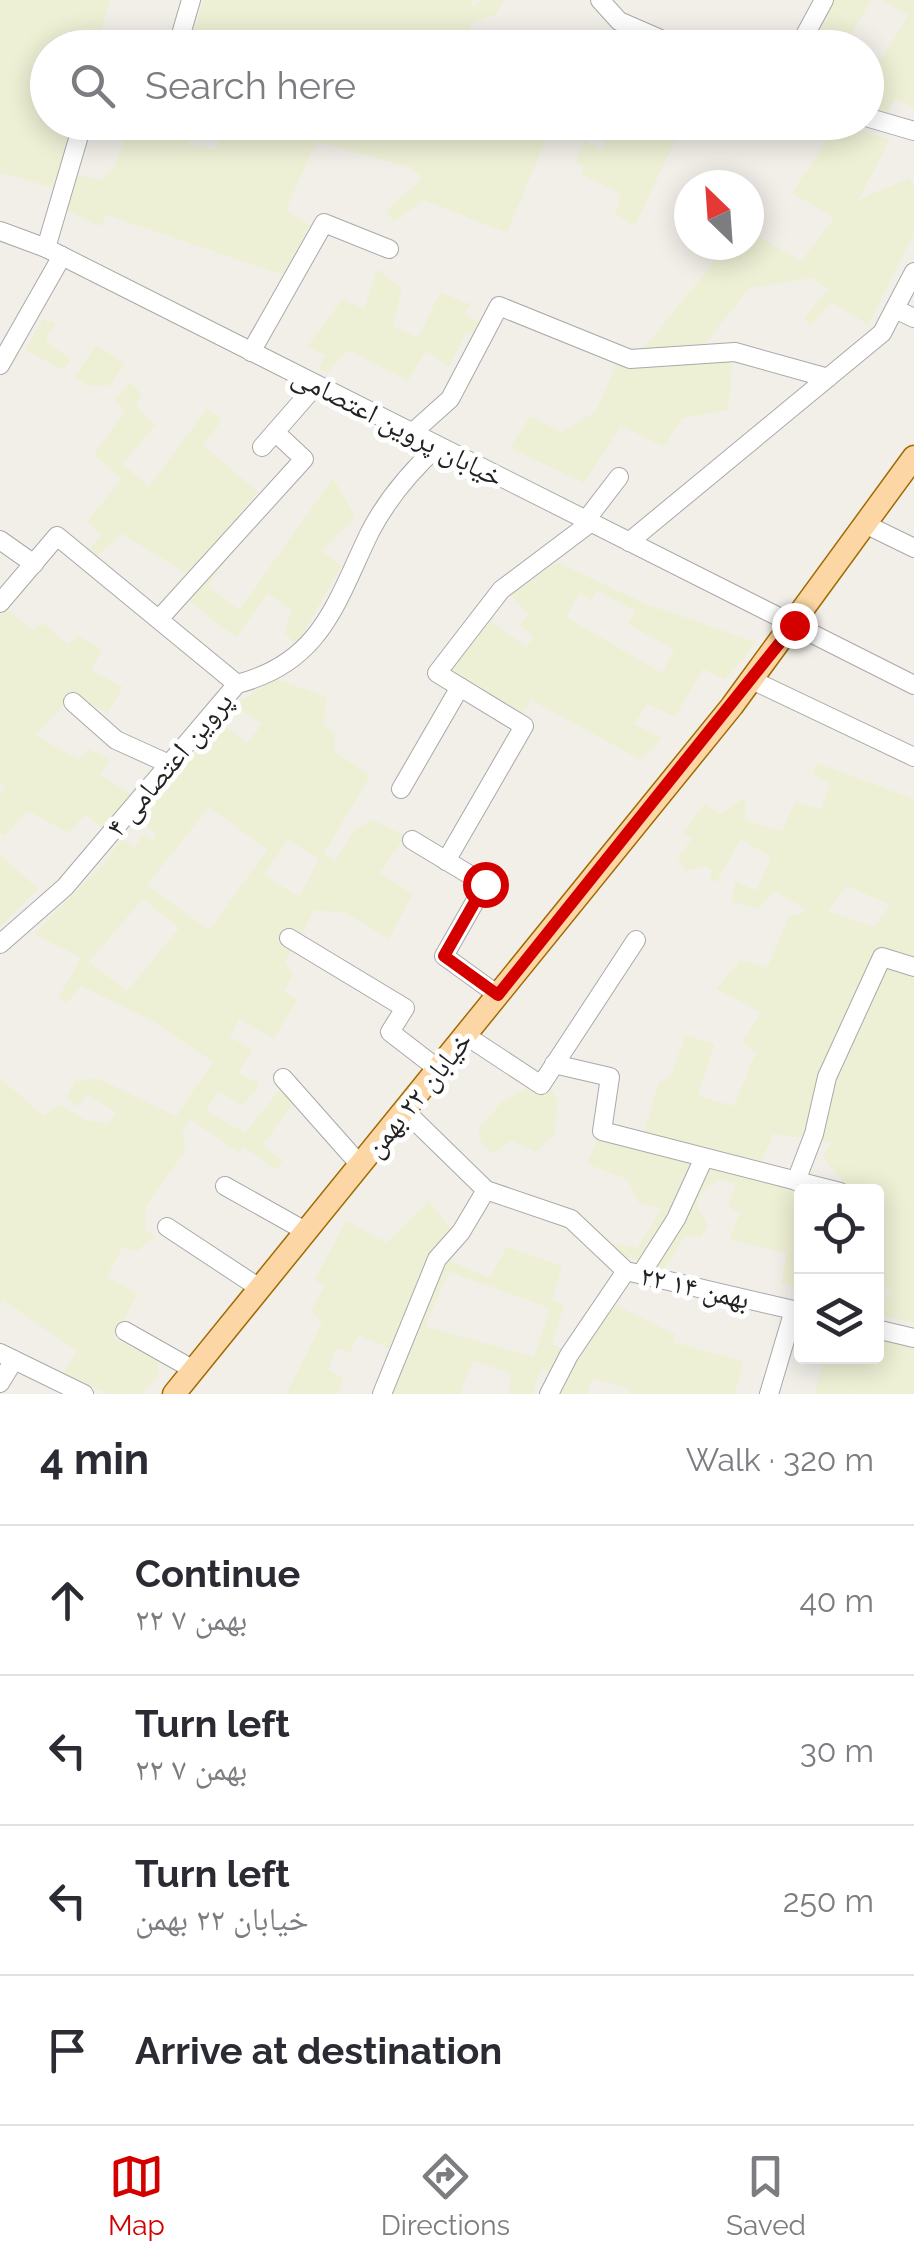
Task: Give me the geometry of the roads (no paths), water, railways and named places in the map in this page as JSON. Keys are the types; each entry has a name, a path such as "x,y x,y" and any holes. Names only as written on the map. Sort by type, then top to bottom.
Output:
{"main road":[{"name":"خیابان ۲۲ بهمن","path":"174,1394 752,680 914,457"}],"street":[{"path":"182,30 191,0"},
{"path":"600,0 619,21 640,30"},
{"path":"808,30 824,0"},
{"path":"884,123 914,132"},
{"path":"0,366 54,252 78,140"},
{"path":"251,352 324,223 389,249"},
{"name":"خیابان پروین اعتصامی","path":"0,230 54,252 914,686"},
{"path":"629,542 882,333 914,272"},
{"path":"412,433 450,400 499,306 630,359 735,352 828,378"},
{"path":"895,308 914,318"},
{"path":"159,620 304,458 269,440 316,384"},
{"name":"پروین اعتصامی ۴","path":"0,944 65,886 238,684 264,677 316,638 334,612 392,496 438,446"},
{"path":"446,861 524,726 437,673 475,618 528,565 588,521 618,477"},
{"path":"867,525 914,548"},
{"path":"0,603 58,536 238,684"},
{"path":"0,540 34,564"},
{"path":"752,680 914,757"},
{"path":"402,789 460,687"},
{"path":"73,702 116,740 169,764"},
{"path":"412,840 485,884 444,956 498,995"},
{"path":"290,938 405,1008 390,1032 438,1069"},
{"path":"466,1035 540,1085 636,940"},
{"path":"796,1181 814,1134 827,1077 882,957 914,967"},
{"path":"554,1064 610,1077 602,1130 703,1160 808,1184"},
{"path":"284,1078 361,1166"},
{"name":"۲۲ بهمن ۱۴","path":"405,1110 486,1190 571,1219 634,1272 794,1310"},
{"path":"549,1394 569,1355 676,1220 703,1160"},
{"path":"225,1186 308,1232"},
{"path":"382,1394 437,1259 461,1232 486,1190"},
{"path":"166,1228 261,1288"},
{"path":"768,1394 794,1322"},
{"path":"125,1331 194,1370"},
{"path":"884,1332 914,1338"},
{"path":"0,1383 7,1357 84,1394"}]}
